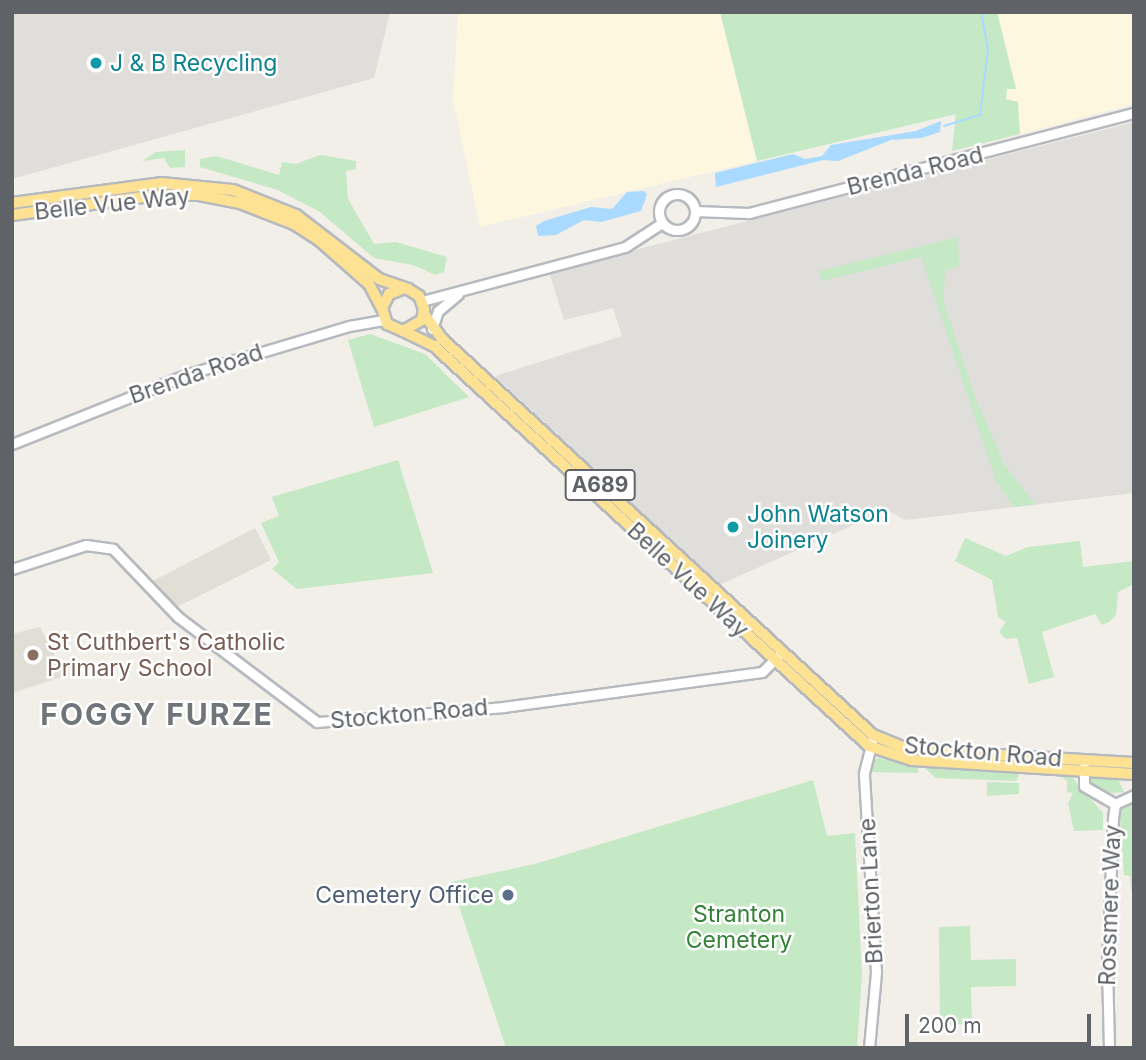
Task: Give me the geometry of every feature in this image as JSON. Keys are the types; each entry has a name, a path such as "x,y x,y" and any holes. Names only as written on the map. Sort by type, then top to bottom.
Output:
{"highway":[{"name":"Belle Vue Way","path":"12,203 162,183 233,190 296,215 374,276 402,289"},
{"name":"Belle Vue Way","path":"12,215 158,195 231,201 274,215 320,241 369,285 382,308"},
{"path":"384,320 382,308 389,294 402,289 414,292 422,301"},
{"name":"A689","path":"422,301 424,314"},
{"path":"403,331 417,326 424,314"},
{"name":"Stockton Road","path":"424,314 432,329 778,657 871,741"},
{"name":"A689","path":"384,320 403,331"},
{"name":"Belle Vue Way","path":"403,331 434,346 778,657 843,726"},
{"name":"Stockton Road","path":"843,726 871,741 910,748 1084,766 1134,774"},
{"name":"Stockton Road","path":"1084,766 1134,763"}],"street":[{"name":"Brenda Road","path":"695,211 749,213 1134,113"},
{"path":"671,195 686,197 695,211 693,222 682,230 662,223 660,207 671,195"},
{"path":"422,301 625,247 662,223"},
{"path":"432,329 438,311 459,293"},
{"name":"Brenda Road","path":"12,444 188,374 349,326 384,320"},
{"name":"Stockton Road","path":"12,569 86,545 113,549 178,617 317,722 503,707 762,672 778,657"},
{"name":"Brierton Lane","path":"869,1048 876,972 864,777 871,741"},
{"name":"Rossmere Way","path":"1084,766 1086,789 1115,804"},
{"name":"Rossmere Way","path":"1115,804 1134,794"},
{"name":"Rossmere Way","path":"1109,1048 1107,966 1115,804"}],"shaded area":[{"path":"12,12 390,12 374,78 12,179"},
{"path":"458,12 720,12 757,161 480,227 453,100"},
{"path":"997,12 1134,12 1134,104 1020,134 1017,102 1006,100 1007,89 1016,88"},
{"path":"1134,122 1134,493 905,520 887,510 719,585 495,376 622,336 613,308 564,320 549,272"},
{"path":"255,528 271,560 177,607 151,582"},
{"name":"St Cuthbert's Catholic Primary School","path":"40,627 65,676 12,693 12,634"}],"green space":[{"path":"720,12 997,12 1016,89 1007,89 1006,99 1018,102 1020,134 952,151 956,114 757,161"},
{"path":"185,150 185,167 170,168 164,158 142,161 156,152"},
{"path":"320,155 356,161 356,169 346,171 348,199 374,244 396,242 447,257 444,272 435,275 413,265 374,258 320,212 278,190 200,167 200,159 216,156 279,175 282,162 296,164"},
{"path":"958,237 959,267 945,270 944,302 974,394 1004,464 1035,504 1013,507 996,481 921,257 822,281 819,271"},
{"path":"370,334 425,354 469,397 374,427 348,340"},
{"path":"398,460 433,573 297,589 272,569 279,562 261,523 279,516 272,497"},
{"path":"965,538 1006,556 1028,547 1080,541 1083,567 1134,561 1134,584 1118,592 1116,615 1109,622 1102,625 1095,614 1042,632 1054,677 1029,684 1017,638 1006,639 999,632 1006,622 998,617 992,580 955,561"},
{"path":"878,758 918,766 918,773 869,772 870,764"},
{"path":"922,766 1017,772 1019,776 1016,781 936,778"},
{"path":"1060,776 1071,776 1103,813 1103,830 1074,831 1068,803 1073,793 1067,792 1067,781"},
{"path":"1085,777 1118,779 1124,792 1110,793 1092,787"},
{"name":"Stranton Cemetery","path":"813,780 827,836 855,833 862,975 857,1048 506,1048 451,882 535,864"},
{"path":"987,782 1019,783 1019,794 987,796"},
{"path":"1134,801 1134,912 1130,876 1124,875 1119,808"},
{"path":"970,926 971,960 1016,959 1016,986 971,987 972,1024 940,1025 939,927"}],"water":[{"path":"941,121 940,132 921,138 891,140 838,161 823,160 716,187 715,173 793,154 805,159 822,156 831,145 916,131"},
{"path":"643,191 647,194 641,211 601,222 584,220 556,235 538,236 536,226 544,221 591,207 612,209 627,192"}],"waterway":[{"path":"944,126 980,115 988,50 981,12"}],"place":[{"name":"J & B Recycling","path":"96,63"},
{"name":"John Watson Joinery","path":"733,527"},
{"name":"St Cuthbert's Catholic Primary School","path":"33,655"},
{"name":"Cemetery Office","path":"508,895"}],"district":[{"name":"FOGGY FURZE","path":"157,714"}]}
